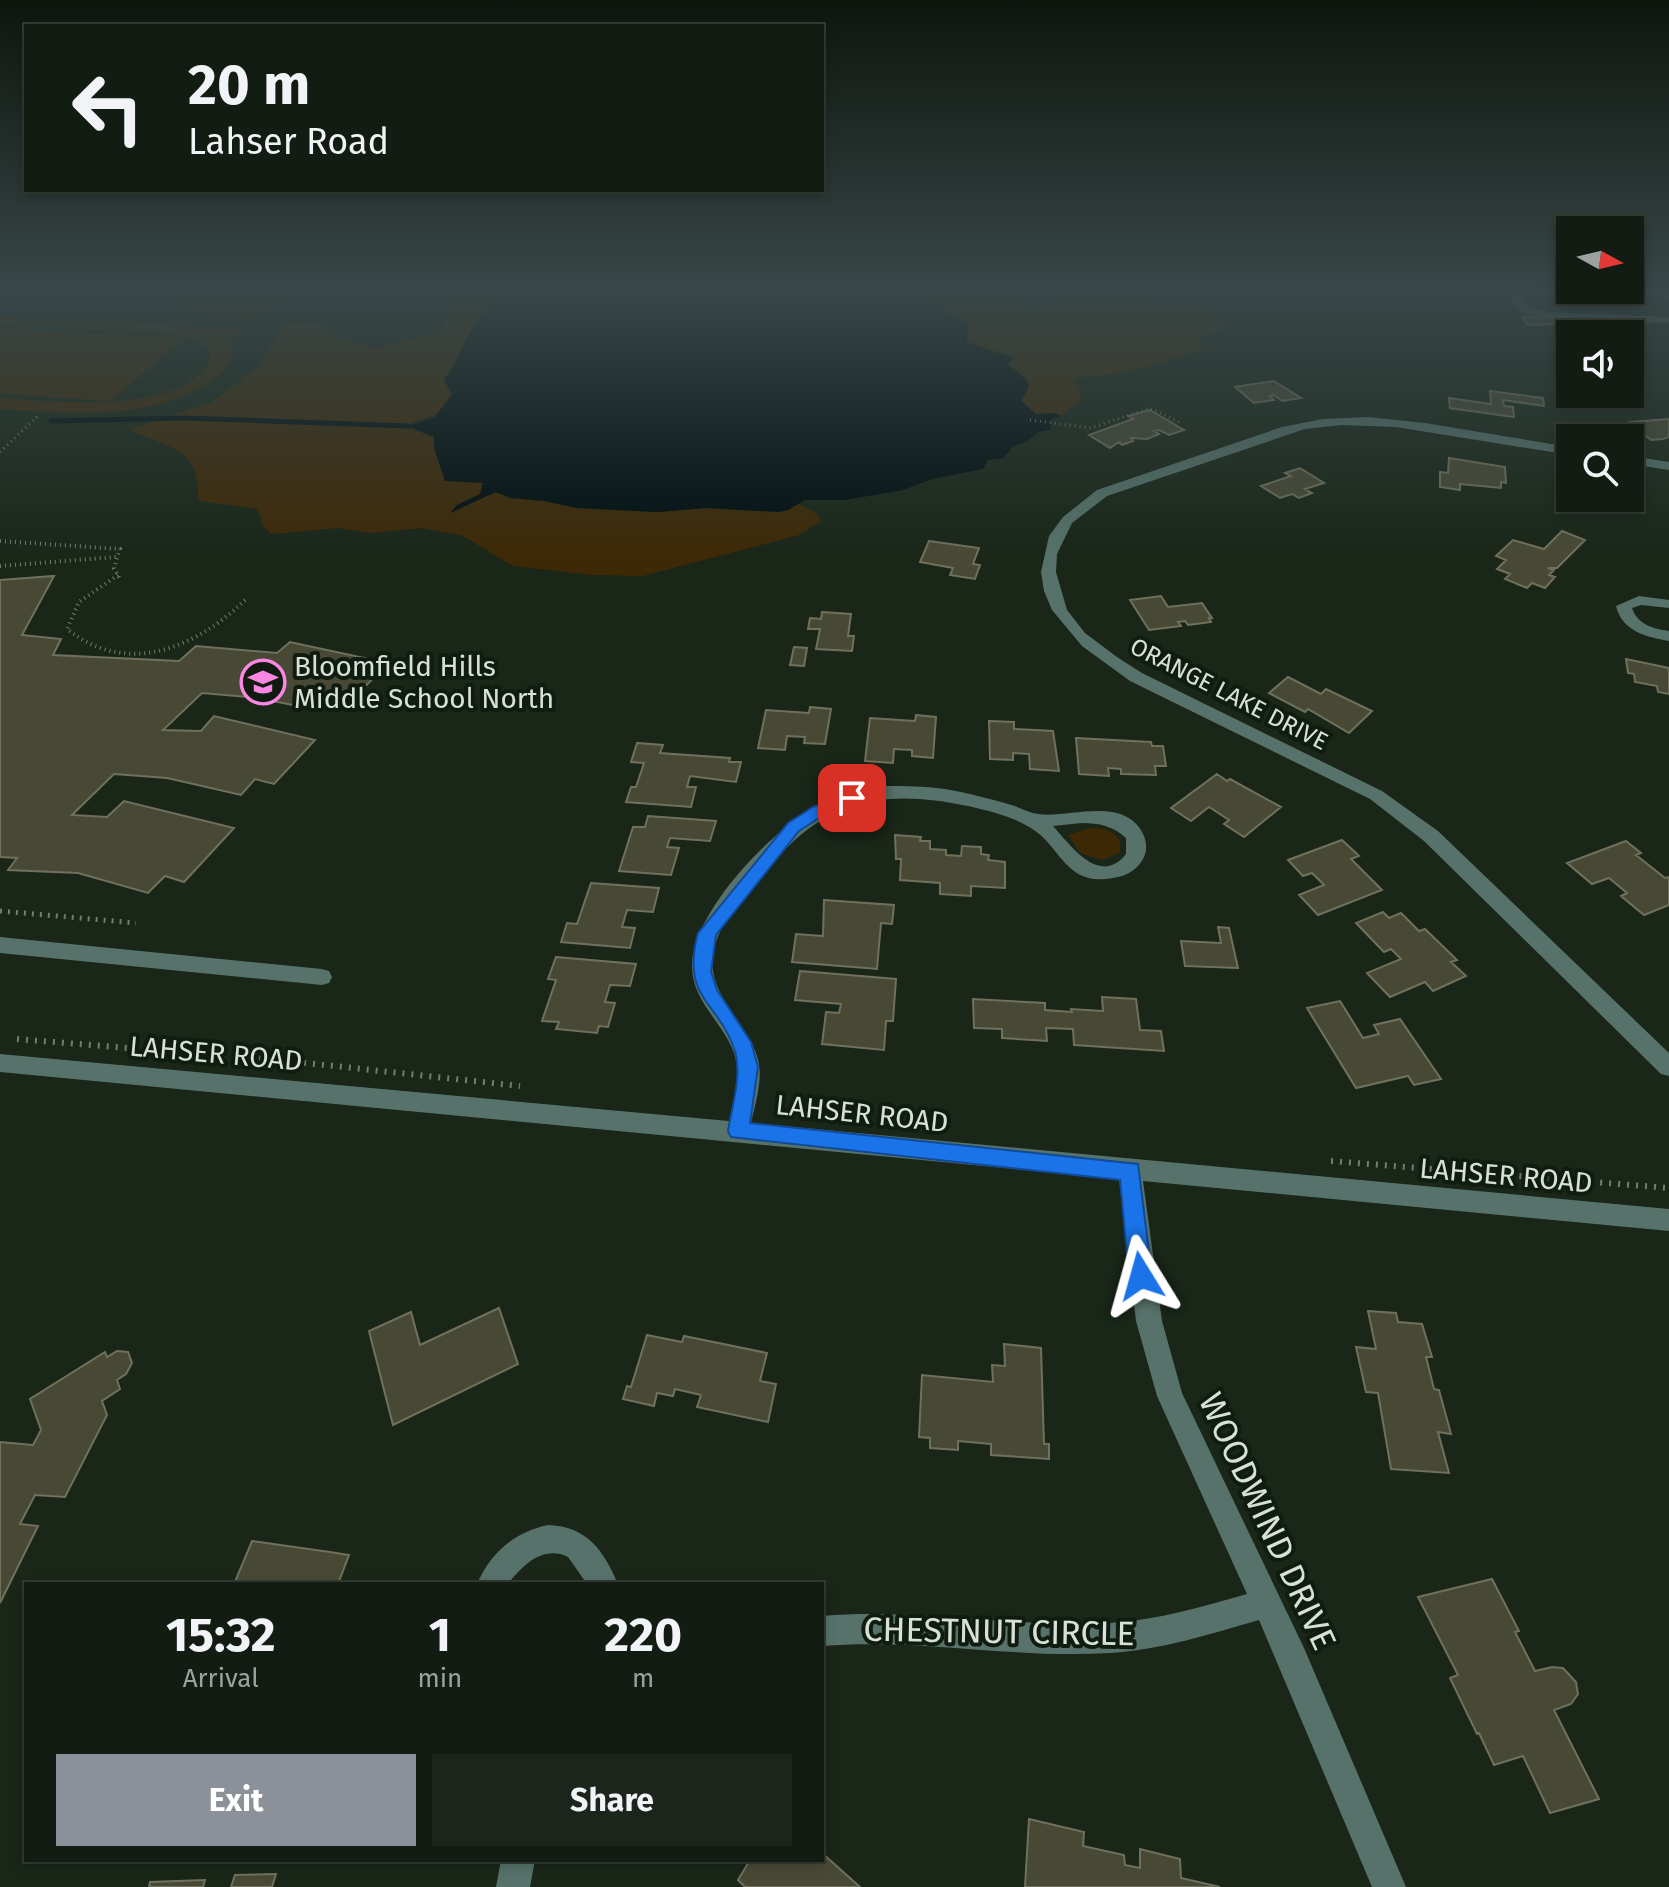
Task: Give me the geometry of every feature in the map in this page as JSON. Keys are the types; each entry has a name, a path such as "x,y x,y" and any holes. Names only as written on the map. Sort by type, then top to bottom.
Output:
{"street":[{"name":"ORANGE LAKE DRIVE","path":"1556,449 1378,422 1339,421 1299,427 1121,485 1092,499 1058,531 1047,559 1047,574 1055,600 1071,627 1107,658 1136,677 1376,795 1409,817 1669,1067"},
{"path":"1644,462 1669,466"},
{"path":"1669,604 1639,600 1624,606 1625,613 1635,625 1669,636"},
{"path":"738,1131 748,1067 744,1048 708,993 702,972 702,951 707,933 718,917 793,827 827,807 852,798 887,792 955,796 1036,821 1107,818 1128,828 1138,845 1138,854 1128,866 1110,872 1083,869 1071,861 1036,821"},
{"path":"0,945 322,977"},
{"name":"LAHSER ROAD","path":"0,1063 1669,1220"},
{"name":"WOODWIND DRIVE","path":"1130,1171 1141,1276 1162,1371 1191,1445 1268,1603 1389,1887"},
{"path":"493,1582 507,1559 518,1550 542,1541 556,1540 573,1544 585,1554 602,1582"},
{"name":"CHESTNUT CIRCLE","path":"824,1631 933,1627 1108,1638 1165,1631 1268,1603"},
{"path":"513,1887 518,1862"}],"path":[{"path":"1030,420 1053,426 1091,428 1150,408 1179,422"},
{"path":"0,452 40,414"},
{"path":"0,541 120,549 114,568 119,577 83,597 75,604 68,618 67,629 97,648 136,652 178,646 214,629 247,598"},
{"path":"0,566 116,557"},
{"path":"0,911 136,923"},
{"path":"8,1038 288,1061"}],"shaded area":[{"path":"0,380 135,380 111,401 0,394"},
{"path":"192,380 213,380 186,395 135,409 81,413 0,409 0,398 113,402 171,391"},
{"path":"240,380 446,380 452,394 443,407 435,414 410,423 409,429 434,437 434,448 445,481 483,483 480,494 458,505 454,513 466,504 496,492 510,498 576,508 657,512 706,508 778,512 797,503 816,513 821,521 799,535 643,576 590,575 513,566 463,536 422,528 371,533 338,528 272,534 264,528 257,509 199,501 195,472 189,460 174,449 130,429 212,402"},
{"path":"445,380 1027,380 1029,387 1021,401 1036,414 1056,413 1061,416 1052,419 1050,430 1039,432 1013,447 1003,458 988,460 983,469 932,479 903,490 845,500 805,500 778,512 706,508 657,512 576,508 510,498 496,492 450,513 457,505 480,494 483,483 445,481 434,448 434,437 408,426 435,417 452,394"},
{"path":"1018,380 1075,380 1082,393 1079,402 1061,416 1056,413 1036,414 1021,400"},
{"path":"1090,828 1111,832 1120,841 1120,853 1102,860 1080,853 1068,835"}],"building":[{"path":"1274,381 1301,398 1282,401 1274,395 1270,396 1274,400 1254,403 1235,387"},
{"path":"1490,391 1543,398 1544,406 1503,400 1504,406 1513,407 1514,417 1450,408 1449,398 1491,404"},
{"path":"1150,410 1184,430 1169,435 1154,431 1159,434 1147,439 1131,438 1133,441 1122,445 1119,442 1110,448 1089,435 1133,419 1128,416"},
{"path":"1669,419 1669,437 1651,440 1644,434 1644,424 1630,422"},
{"path":"1449,458 1505,467 1506,483 1501,482 1501,488 1460,484 1460,490 1440,487 1440,472 1448,473"},
{"path":"1300,468 1324,483 1305,489 1312,493 1299,498 1292,494 1280,498 1261,486 1291,476 1285,473"},
{"path":"1562,531 1585,540 1557,568 1548,568 1554,570 1549,575 1555,577 1545,588 1532,583 1527,588 1505,579 1510,574 1497,569 1506,560 1496,556 1513,540 1544,549"},
{"path":"929,541 979,548 973,564 980,565 975,579 950,575 953,568 920,562"},
{"path":"54,576 22,635 61,639 53,655 179,661 196,646 277,653 290,642 388,663 351,701 335,698 322,711 258,698 202,693 163,730 201,731 214,716 315,740 274,784 255,779 241,795 167,778 114,774 72,815 107,817 124,801 234,828 184,882 165,876 148,893 78,873 8,870 17,858 0,857 0,580"},
{"path":"1161,596 1168,607 1202,603 1212,618 1209,618 1211,622 1188,625 1185,621 1178,622 1181,626 1149,630 1130,600"},
{"path":"822,612 851,614 848,636 854,636 852,651 816,649 820,629 808,629 810,618 821,619"},
{"path":"794,647 807,648 804,666 790,665"},
{"path":"1626,659 1669,668 1669,694 1658,692 1657,686 1635,682 1634,674 1628,673"},
{"path":"1288,677 1321,694 1326,689 1372,711 1349,733 1308,709 1305,712 1269,693"},
{"path":"810,707 831,709 825,744 804,743 805,737 787,736 785,750 758,748 766,710 809,713"},
{"path":"916,715 936,717 933,758 912,756 912,750 894,749 893,763 865,761 870,718 915,721"},
{"path":"989,721 1014,722 1014,729 1053,731 1059,771 1030,769 1029,754 1013,753 1013,760 990,759"},
{"path":"1076,738 1151,742 1152,746 1163,746 1166,766 1155,766 1156,775 1121,774 1121,769 1108,768 1109,776 1079,774"},
{"path":"637,743 663,745 660,753 730,758 729,762 741,762 736,782 690,776 687,787 696,787 691,807 626,802 631,787 636,787 644,763 631,762"},
{"path":"1217,774 1281,807 1244,837 1224,824 1229,820 1209,807 1191,821 1171,808"},
{"path":"648,816 716,821 710,841 670,838 667,847 679,848 671,875 619,871 633,827 645,827"},
{"path":"895,835 921,837 920,841 930,841 930,849 946,850 946,855 961,856 962,846 981,847 981,854 989,855 988,860 1005,862 1005,888 971,886 971,896 940,894 940,883 900,880 901,859 896,859"},
{"path":"1342,840 1359,856 1351,859 1382,890 1318,915 1299,895 1324,885 1312,873 1303,876 1288,860"},
{"path":"1626,841 1641,853 1636,855 1665,878 1669,877 1669,905 1644,915 1621,896 1627,893 1609,878 1592,884 1567,863"},
{"path":"591,883 659,888 653,912 627,910 622,927 635,928 630,948 561,942 567,923 577,924"},
{"path":"824,900 894,905 892,924 881,923 877,969 792,962 796,934 823,936"},
{"path":"1383,912 1389,918 1401,913 1419,931 1425,929 1457,960 1451,962 1466,976 1433,991 1425,982 1390,997 1367,973 1401,959 1391,949 1384,952 1356,923"},
{"path":"1218,927 1229,928 1238,968 1185,966 1181,941 1221,943"},
{"path":"556,957 636,964 630,986 610,985 605,1002 615,1003 608,1027 599,1026 597,1033 556,1029 559,1022 542,1021 556,980 548,979"},
{"path":"800,971 896,979 893,1021 886,1021 884,1050 822,1044 826,1012 839,1013 841,1004 795,1000"},
{"path":"1102,997 1136,999 1140,1030 1161,1031 1164,1051 1074,1045 1073,1029 1046,1028 1047,1041 1002,1038 1002,1029 974,1028 973,999 1045,1003 1045,1010 1072,1012 1071,1009 1103,1011"},
{"path":"1340,1001 1363,1038 1379,1034 1374,1025 1400,1019 1441,1079 1414,1085 1408,1076 1356,1088 1307,1008"},
{"path":"499,1308 518,1364 393,1425 369,1331 411,1312 420,1345"},
{"path":"1368,1311 1396,1313 1398,1322 1422,1324 1432,1357 1426,1357 1434,1389 1439,1390 1451,1434 1438,1432 1449,1473 1391,1469 1378,1393 1366,1392 1356,1347 1376,1349"},
{"path":"647,1335 682,1342 684,1336 767,1353 760,1381 776,1384 768,1422 697,1407 701,1395 675,1389 673,1396 657,1393 654,1406 623,1399 627,1386 631,1387"},
{"path":"1004,1344 1041,1348 1044,1444 1049,1444 1049,1459 991,1455 991,1444 958,1441 958,1450 930,1448 930,1438 919,1437 922,1375 993,1382 992,1365 1005,1366"},
{"path":"117,1351 128,1352 132,1363 126,1374 117,1380 120,1389 102,1401 107,1415 65,1497 35,1495 20,1524 38,1526 0,1603 0,1442 33,1445 41,1430 30,1399 105,1352 107,1357"},
{"path":"252,1541 349,1555 339,1582 235,1582"},
{"path":"1492,1579 1519,1631 1515,1632 1535,1671 1563,1668 1576,1682 1578,1694 1571,1704 1554,1710 1599,1799 1550,1813 1523,1756 1494,1765 1477,1734 1450,1678 1458,1675 1418,1597"},
{"path":"1029,1819 1084,1832 1083,1846 1124,1855 1125,1865 1140,1868 1140,1849 1180,1859 1181,1878 1220,1887 1025,1887"},
{"path":"824,1855 860,1887 745,1887 738,1880 749,1862 824,1862"},
{"path":"276,1874 272,1887 231,1887 235,1875"},
{"path":"205,1880 203,1887 149,1887 150,1882"}],"waterway":[{"path":"51,421 185,418 408,426"}],"place":[{"name":"Bloomfield Hills Middle School North","path":"263,682"}],"route":[{"path":"852,798 818,811 793,827 707,933 702,951 702,972 708,993 744,1048 748,1067 738,1131 1130,1171 1141,1276"}]}
